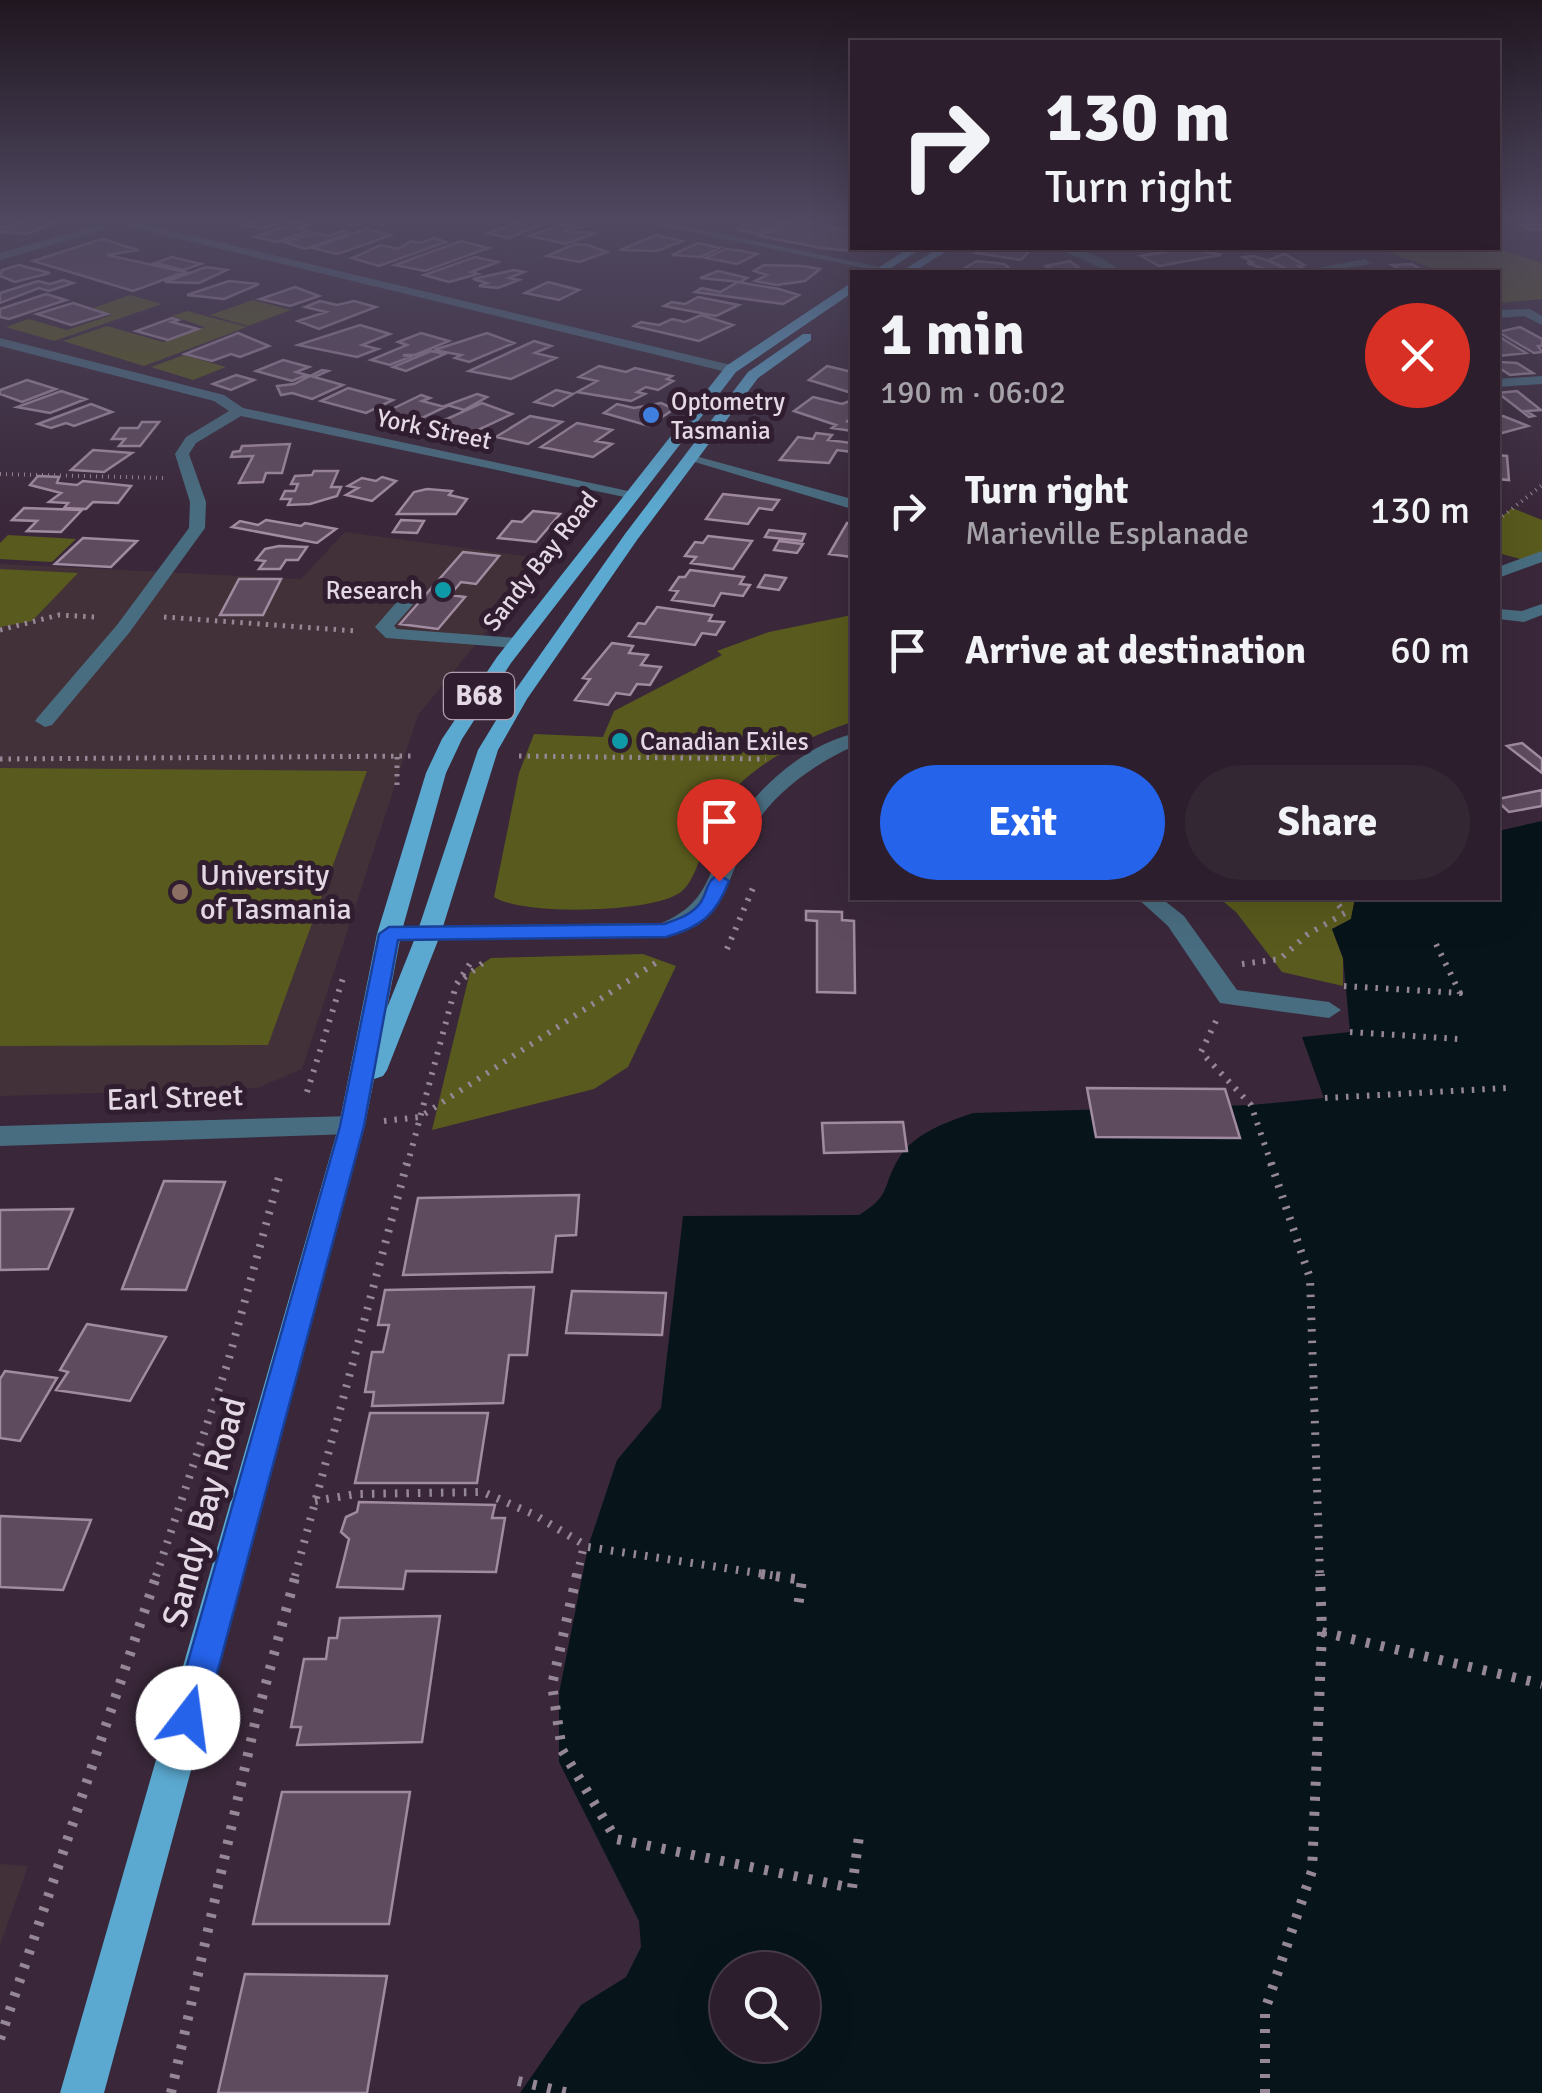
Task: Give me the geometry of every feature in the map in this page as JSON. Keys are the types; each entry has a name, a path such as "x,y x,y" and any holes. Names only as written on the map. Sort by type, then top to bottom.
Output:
{"main road":[{"name":"Sandy Bay Road","path":"82,2093 352,1126 389,934 436,773 474,703 517,643 730,369 810,316"},
{"name":"Sandy Bay Road","path":"352,1126 429,933 488,750 518,699 754,375 838,316"},
{"path":"730,369 754,375"},
{"path":"634,494 662,498"},
{"path":"389,934 429,933"}],"street":[{"path":"515,316 730,369"},
{"name":"York Street","path":"0,342 219,398 233,408"},
{"name":"York Street","path":"0,352 200,406 233,408 634,494"},
{"path":"1500,383 1542,380"},
{"path":"45,720 123,629 197,528 198,502 182,454 192,440 233,408"},
{"path":"693,457 850,503"},
{"path":"1500,571 1542,556"},
{"path":"415,592 384,627 392,634 517,643"},
{"path":"1500,614 1524,617 1542,610"},
{"path":"429,933 666,930 692,921 709,906 749,818 812,758 850,741"},
{"path":"1151,900 1176,920 1228,997 1329,1010"},
{"name":"Earl Street","path":"0,1136 352,1126"}],"path":[{"path":"161,465 169,491"},
{"path":"0,474 164,478 190,474"},
{"path":"1500,518 1542,485"},
{"path":"95,617 103,606"},
{"path":"0,630 59,615 105,616"},
{"path":"153,616 392,634"},
{"path":"513,756 812,758"},
{"path":"0,758 397,757"},
{"path":"727,950 756,881"},
{"path":"1265,2093 1265,2010 1312,1871 1322,1632 1310,1278 1251,1105 1201,1052 1244,962 1280,959 1308,934 1345,913 1335,900"},
{"path":"170,2093 255,1724 420,1116 665,957 692,921"},
{"path":"1343,986 1460,993 1434,942"},
{"path":"1350,1032 1459,1039"},
{"path":"1325,1098 1506,1088"},
{"path":"0,2039 228,1362 281,1170"},
{"path":"314,1501 356,1494 483,1492 535,1515 584,1545 802,1580 798,1606"},
{"path":"584,1545 552,1685 562,1750 616,1839 852,1888 858,1836"},
{"path":"1322,1632 1542,1684"},
{"path":"518,2080 569,2093"}],"shaded area":[{"path":"110,316 128,316 54,341 6,327 29,319 67,330"},
{"path":"172,316 205,316 247,327 144,366 63,341 107,326 163,342 205,327"},
{"path":"212,316 276,316 248,326"},
{"path":"184,355 226,367 193,380 151,367"},
{"path":"1512,508 1542,520 1542,556 1528,561 1500,554 1500,518"},
{"name":"University of Tasmania","path":"345,532 545,559 418,715 302,1069 257,1088 0,1096 0,564 301,579"},
{"path":"8,535 76,539 52,562 0,559 0,543"},
{"path":"0,569 78,573 32,621 0,627"},
{"path":"850,615 850,723 778,755 730,794 719,809 693,876 681,892 644,904 588,909 532,907 494,897 519,773 534,734 603,737 614,711 722,655 717,651 769,632"},
{"path":"0,768 367,771 268,1045 0,1046"},
{"path":"1542,821 1542,2093 520,2093 581,2005 626,1977 641,1947 639,1921 559,1762 559,1693 588,1547 617,1460 661,1408 683,1216 859,1215 882,1195 905,1149 932,1130 973,1113 1251,1105 1324,1098 1302,1037 1350,1032 1343,958 1332,929 1351,919 1355,900 1500,900 1500,831"},
{"path":"1221,900 1355,900 1351,919 1332,929 1343,958 1343,986 1282,972 1236,912"},
{"path":"643,954 676,966 628,1067 594,1089 432,1130 470,972 491,958"},
{"path":"0,1864 28,1866 0,1945"}],"building":[{"path":"42,316 102,316 71,325"},
{"path":"315,316 354,316 319,329 298,321"},
{"path":"703,316 733,325 699,341 634,326 641,322 659,325 672,319 685,322"},
{"path":"172,318 178,320 172,322 198,329 168,340 136,331"},
{"path":"360,325 390,334 362,345 378,349 357,357 298,345"},
{"path":"1520,327 1542,339 1542,346 1538,346 1542,352 1534,353 1500,332"},
{"path":"238,333 269,346 240,357 231,354 212,361 185,354"},
{"path":"421,333 449,341 415,355 403,355 410,357 390,365 371,360 407,345 398,342"},
{"path":"487,333 514,343 469,362 455,358 461,355 434,350"},
{"path":"1500,337 1526,353 1500,356"},
{"path":"534,341 551,346 535,353 556,358 511,379 469,371"},
{"path":"431,351 445,354 406,371 393,367"},
{"path":"283,360 309,367 296,372 307,375 292,381 256,371"},
{"path":"1500,362 1517,363 1533,373 1510,375 1500,368"},
{"path":"599,366 626,372 635,368 672,376 667,379 673,381 658,390 646,387 637,392 645,394 631,401 577,392 597,381 579,377"},
{"path":"827,366 850,372 850,392 809,380"},
{"path":"322,370 328,371 314,377 343,385 312,399 292,393 281,395 277,386 294,384"},
{"path":"236,375 254,380 231,390 213,384"},
{"path":"27,380 56,389 22,402 0,394 0,390"},
{"path":"348,388 393,400 366,413 321,401"},
{"path":"556,390 573,394 553,406 535,402"},
{"path":"61,391 86,399 50,413 17,407"},
{"path":"1517,391 1541,410 1526,411 1534,416 1529,417 1500,393"},
{"path":"477,394 487,397 464,410 447,405"},
{"path":"421,395 430,398 422,401 445,407 418,420 386,412"},
{"path":"813,397 842,404 850,401 850,421 846,421 850,422 850,431 832,428 836,425 794,411"},
{"path":"482,403 512,414 474,432 440,422"},
{"path":"661,403 674,409 649,426 604,413 617,404 634,408"},
{"path":"91,404 112,412 74,426 66,423 51,428 38,424"},
{"path":"530,416 562,422 528,444 496,437"},
{"path":"1503,416 1528,426 1500,433"},
{"path":"142,422 159,422 140,446 119,446 125,439 112,439 120,428 138,428"},
{"path":"577,423 612,430 596,441 612,444 593,457 541,447"},
{"path":"816,433 832,435 828,440 850,443 850,452 837,450 829,463 780,460 798,437 813,439"},
{"path":"290,444 282,473 266,473 263,482 239,483 253,456 231,457 233,452 240,451 242,446"},
{"path":"93,450 132,453 104,472 71,470"},
{"path":"1500,455 1507,456 1509,480 1500,479"},
{"path":"314,471 338,471 331,487 341,487 337,496 310,504 288,505 291,499 281,499 285,491 295,491 298,484 291,484 295,476 312,475"},
{"path":"38,476 59,477 57,483 77,485 83,481 131,486 118,503 93,502 86,509 64,508 68,503 49,502 61,493 30,485"},
{"path":"382,477 396,481 372,501 346,495 358,488 348,486 362,478 376,481"},
{"path":"452,491 449,495 467,499 456,514 397,514 414,492"},
{"path":"723,494 779,500 772,510 759,508 748,524 706,519"},
{"path":"24,508 82,510 61,532 27,531 37,521 12,520"},
{"path":"533,511 560,514 536,542 498,538 512,521 522,522"},
{"path":"266,520 336,529 317,543 232,527 240,521 258,525"},
{"path":"401,520 424,521 417,533 393,532"},
{"path":"847,523 850,524 850,557 829,554"},
{"path":"769,530 805,534 802,541 765,537"},
{"path":"708,536 752,541 733,569 691,563 696,557 685,556 695,542 703,543"},
{"path":"83,538 137,541 111,567 55,564"},
{"path":"779,541 803,544 797,553 774,550"},
{"path":"307,547 298,560 286,560 280,569 259,569 265,561 256,560 265,549"},
{"name":"Research","path":"463,552 499,556 476,584 461,582 450,595 465,597 438,629 400,624"},
{"path":"690,570 744,577 740,584 750,585 743,596 721,593 714,606 672,600 678,591 670,590"},
{"path":"765,575 786,578 779,590 758,587"},
{"path":"239,579 281,579 263,615 220,615"},
{"path":"657,607 712,615 709,621 724,622 716,635 702,633 695,645 629,636 638,623 645,624"},
{"path":"612,643 633,646 629,653 648,655 641,665 661,667 650,685 637,684 630,695 616,693 608,705 575,700 590,679 583,678"},
{"path":"1522,743 1542,759 1542,773 1507,746"},
{"path":"1542,790 1542,806 1509,812 1500,799"},
{"path":"806,911 842,912 842,920 854,921 855,993 817,992 817,921 806,920"},
{"path":"1087,1088 1225,1089 1240,1138 1096,1137"},
{"path":"903,1122 907,1151 824,1153 822,1123"},
{"path":"164,1181 225,1182 186,1290 122,1289"},
{"path":"579,1195 576,1235 556,1236 552,1272 403,1275 418,1198"},
{"path":"73,1209 48,1269 0,1270 0,1210"},
{"path":"534,1287 527,1355 509,1355 503,1403 372,1406 374,1392 365,1392 372,1352 383,1352 389,1325 378,1325 385,1290"},
{"path":"572,1291 666,1293 662,1335 566,1333"},
{"path":"87,1324 166,1337 130,1401 56,1390 68,1372 60,1370"},
{"path":"5,1371 57,1378 20,1441 0,1438 0,1379"},
{"path":"370,1413 488,1413 477,1483 355,1483"},
{"path":"359,1502 495,1505 492,1518 505,1518 496,1572 406,1571 403,1589 337,1587 349,1539 341,1532 346,1517 357,1512"},
{"path":"0,1516 91,1520 63,1590 0,1587"},
{"path":"440,1616 422,1742 297,1745 301,1727 291,1727 304,1659 326,1659 329,1638 337,1638 340,1618"},
{"path":"282,1792 410,1792 389,1924 253,1924"},
{"path":"245,1974 387,1976 367,2093 218,2093"}],"place":[{"name":"Optometry Tasmania","path":"651,415"},
{"name":"Research","path":"443,590"},
{"name":"Canadian Exiles","path":"620,741"},
{"name":"University of Tasmania","path":"180,892"}],"route":[{"path":"188,1718 352,1126 389,934 666,930 692,921 709,906 719,881"}]}
